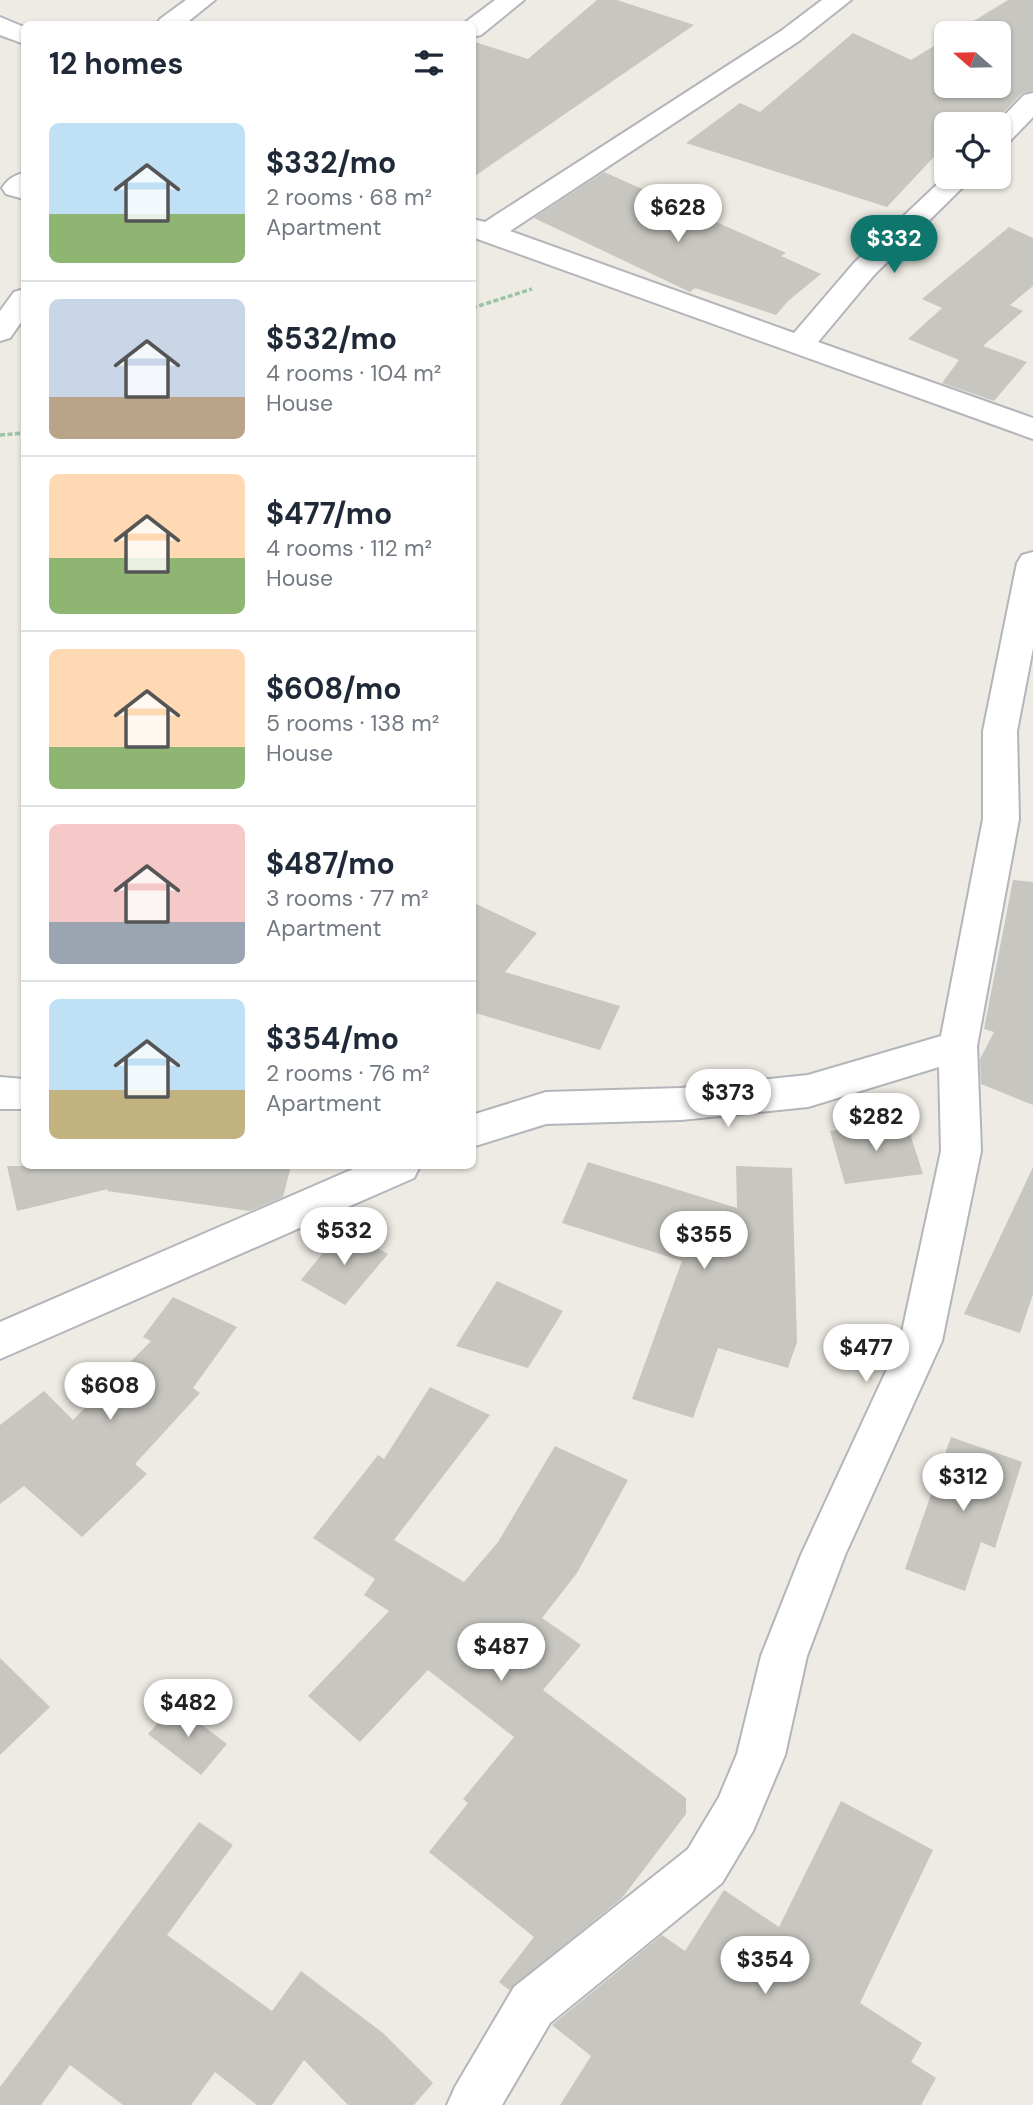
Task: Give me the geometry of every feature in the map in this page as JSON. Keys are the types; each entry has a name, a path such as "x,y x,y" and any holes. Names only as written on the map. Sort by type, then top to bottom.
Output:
{"street":[{"path":"173,21 202,0"},
{"path":"476,27 511,0"},
{"path":"480,230 790,36 838,0"},
{"path":"0,25 21,35"},
{"path":"1011,124 1033,101"},
{"path":"800,345 864,270 948,189"},
{"path":"480,230 1033,429"},
{"path":"0,332 21,302"},
{"path":"473,2105 532,2005 705,1866 736,1814 761,1755 784,1656 823,1555 921,1341 961,1151 958,1046 1001,819 1000,731 1033,563"},
{"path":"476,1127 546,1108 681,1104 808,1091 958,1046"},
{"path":"0,1093 21,1094"},
{"path":"0,1341 393,1169"}],"path":[{"path":"0,435 21,433"}],"building":[{"path":"597,0 617,0 694,25 476,175 476,42 528,59"},
{"path":"1008,0 1033,0 1033,91 1022,93 1004,112 934,112 934,157 887,207 686,143 740,103 760,112 853,33 911,60 934,46 934,98 1012,98 1012,21 974,21"},
{"path":"604,172 786,253 781,256 821,274 788,301 776,315 695,288 690,292 534,218"},
{"path":"1009,227 1033,238 1033,286 1010,305 1023,311 983,346 1027,362 994,401 942,383 959,360 908,339 942,308 922,299"},
{"path":"1013,880 1033,882 1033,1105 981,1084 980,1059 994,1032 984,1029"},
{"path":"476,904 537,933 505,972 620,1006 600,1050 476,1013"},
{"path":"906,1121 923,1174 845,1184 830,1131"},
{"path":"588,1162 737,1208 736,1166 792,1168 797,1342 788,1368 718,1348 693,1418 632,1399 682,1261 562,1223"},
{"path":"7,1166 21,1166 21,1169 290,1169 283,1197 250,1211 107,1191 108,1189 17,1211"},
{"path":"1033,1167 1033,1294 1020,1333 964,1314"},
{"path":"338,1234 352,1234 388,1254 345,1305 301,1280"},
{"path":"497,1281 563,1311 528,1368 456,1346"},
{"path":"173,1297 237,1327 193,1388 200,1393 135,1464 147,1474 82,1537 24,1486 0,1504 0,1425 44,1391 73,1420 151,1341 143,1337"},
{"path":"430,1387 490,1415 394,1540 464,1582 498,1542 555,1446 628,1480 577,1573 542,1618 581,1645 543,1690 686,1798 686,1814 622,1898 509,1990 499,1982 534,1937 429,1852 468,1803 463,1799 514,1737 428,1670 360,1742 308,1696 389,1611 364,1595 375,1579 313,1538 378,1455 384,1459"},
{"path":"951,1437 1022,1462 995,1548 981,1542 965,1591 905,1569"},
{"path":"0,1658 50,1707 0,1755"},
{"path":"175,1704 227,1744 201,1775 148,1734"},
{"path":"841,1801 933,1850 860,2003 922,2043 911,2062 936,2078 921,2105 560,2105 591,2056 552,2025 662,1935 685,1951 724,1890 779,1927"},
{"path":"199,1822 233,1845 167,1935 272,2011 301,1971 383,2033 433,2083 414,2105 348,2105 304,2060 272,2105 257,2105 215,2072 191,2105 123,2105 70,2065 41,2105 0,2105 0,2087"}]}
